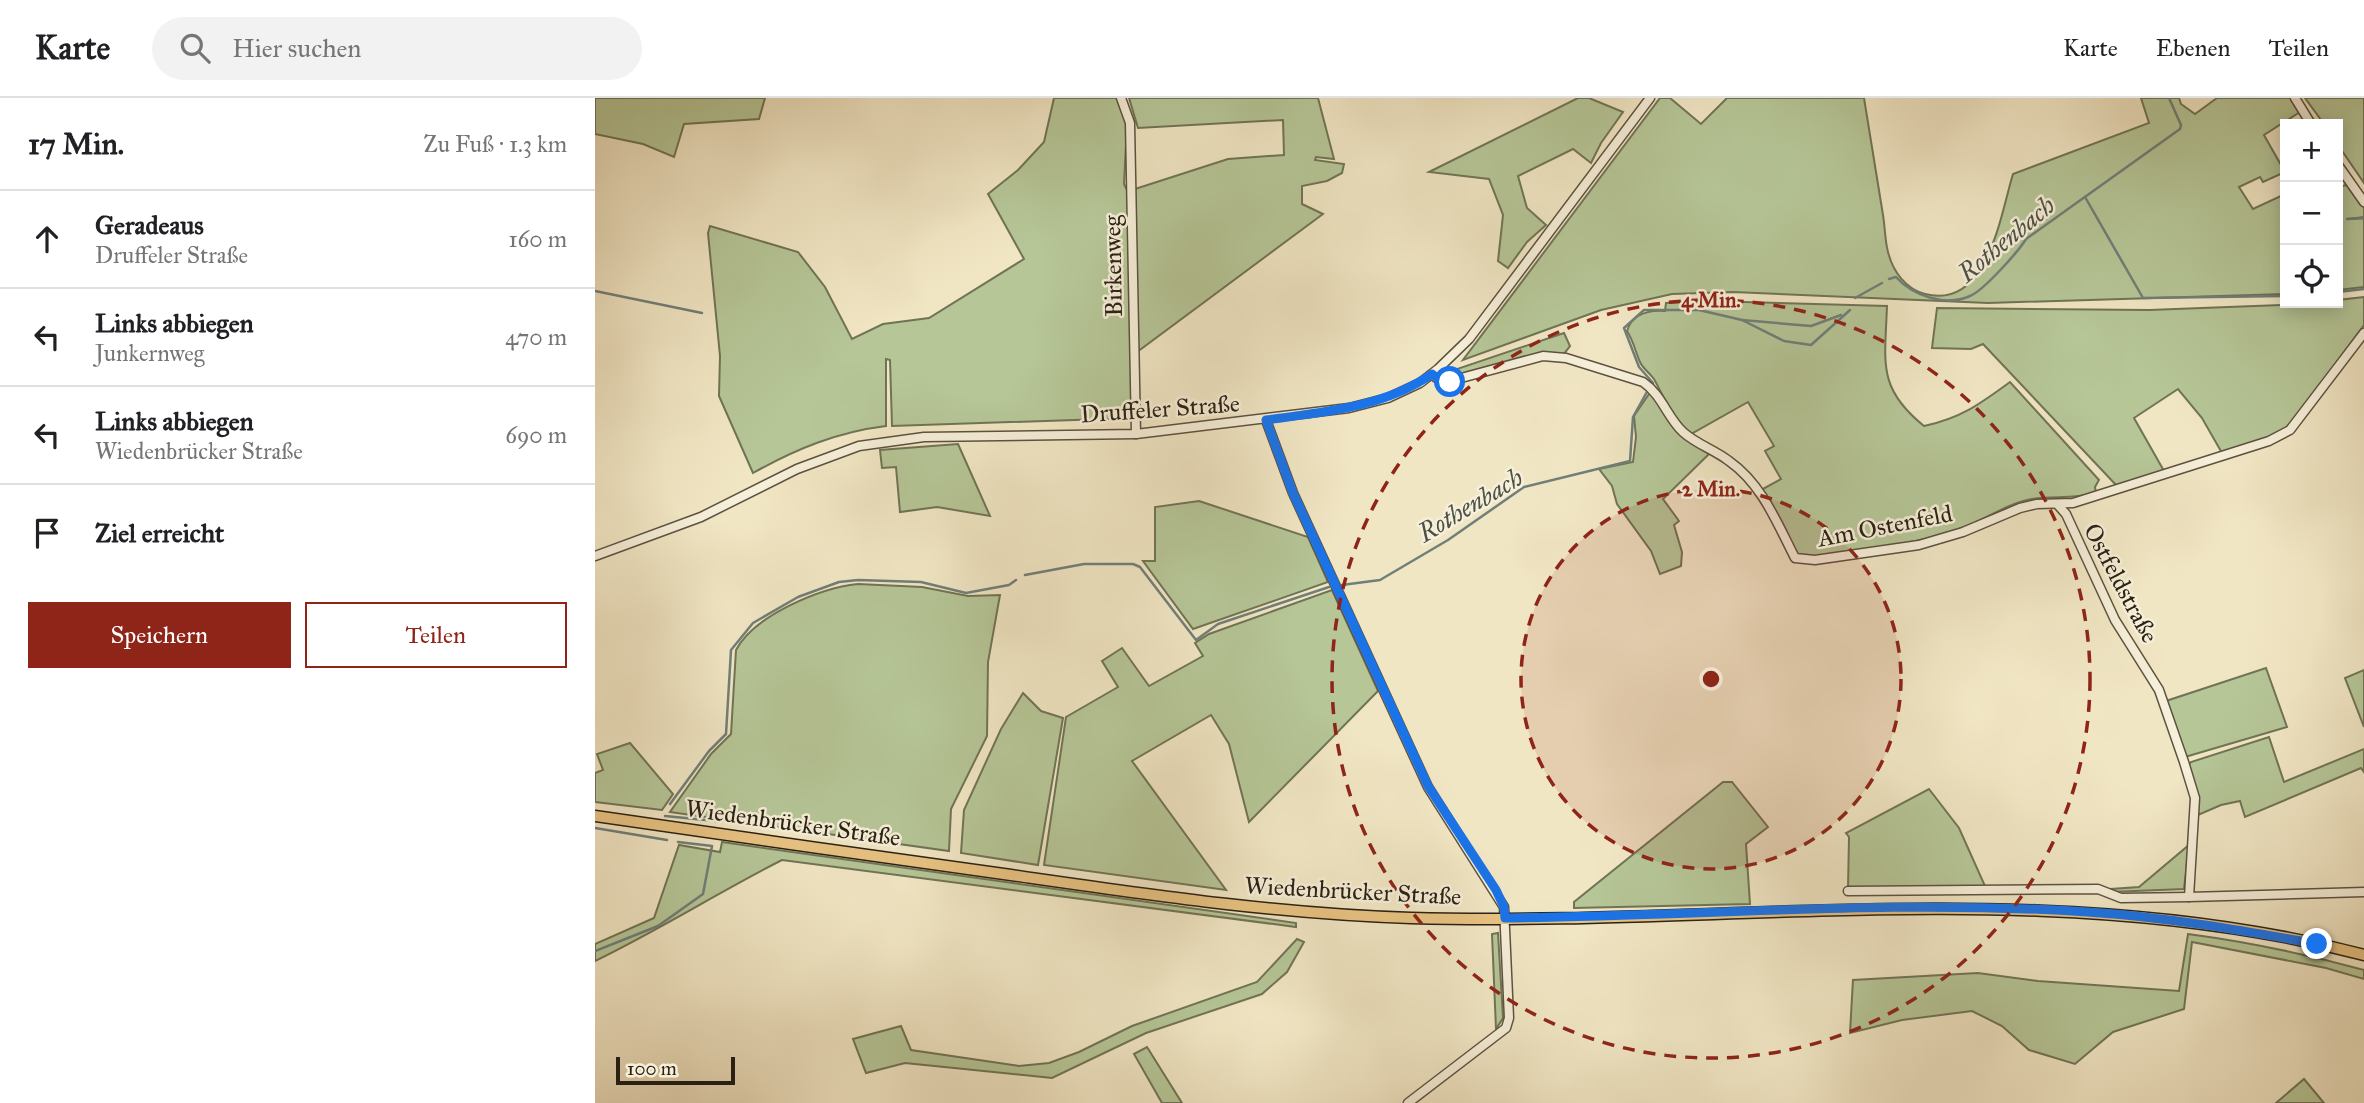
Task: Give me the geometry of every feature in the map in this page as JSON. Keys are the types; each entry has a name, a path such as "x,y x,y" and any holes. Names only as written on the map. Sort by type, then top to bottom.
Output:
{"main road":[{"name":"Wiedenbrücker Straße","path":"595,816 1221,904 1378,917 1505,918 1965,908 2053,910 2184,921 2364,955"}],"street":[{"name":"Birkenweg","path":"1121,98 1129,124 1136,433"},
{"name":"Druffeler Straße","path":"595,556 701,517 797,469 859,446 924,437 1136,433 1266,420 1371,403 1405,391 1432,374 1457,352 1487,316 1650,98"},
{"path":"2295,98 2308,119"},
{"path":"2343,172 2364,202"},
{"name":"Ostfeldstraße","path":"2189,897 2195,798 2185,762 2159,690 2115,620 2066,514 2073,503 2279,436 2290,430 2364,333"},
{"name":"Am Ostenfeld","path":"1432,374 1441,381 1450,382 1533,358 1555,356 1643,382 1653,389 1683,432 1747,475 1760,492 1795,558 1804,560 1919,545 1963,532 2020,508 2037,504 2073,503"},
{"path":"1266,420 1293,493 1428,786 1496,890 1504,907 1509,1018 1506,1028 1408,1103"},
{"path":"2058,505 2066,514"},
{"path":"1848,891 2098,889 2122,898 2364,892"}],"green space":[{"path":"595,98 765,98 759,119 684,124 674,157 643,144 595,134"},
{"path":"1054,98 1118,98 1127,124 1124,184 1128,192 1133,418 892,426 890,360 886,359 886,426 851,432 817,443 753,473 719,396 720,356 708,233 710,226 798,252 825,287 852,339 883,324 929,318 1024,259 988,194 1018,170 1044,142"},
{"path":"1129,98 1318,98 1334,159 1316,157 1315,160 1344,164 1342,173 1327,181 1302,186 1302,204 1323,214 1137,352 1135,189 1228,159 1284,155 1283,120 1138,128"},
{"path":"1578,98 1589,98 1623,112 1601,143 1591,163 1573,149 1518,176 1527,208 1546,225 1527,242 1508,268 1498,261 1503,215 1489,179 1429,172"},
{"path":"1660,98 1670,98 1701,124 1727,98 1864,98 1890,259 1901,279 1918,292 1946,295 1964,288 1988,256 2013,174 2149,123 2141,98 2179,98 2181,104 2195,114 2217,98 2292,98 2300,112 2289,119 2280,119 2280,125 2264,135 2280,163 2280,174 2263,182 2260,177 2239,187 2253,209 2280,196 2280,294 1988,303 1733,292 1672,294 1601,310 1463,360"},
{"path":"2305,98 2364,98 2364,183 2343,152 2343,119 2320,119"},
{"path":"2348,184 2364,208 2364,217 2348,219 2364,218 2364,287 2343,289 2343,245 2343,186"},
{"path":"2364,297 2364,325 2285,429 2268,438 2222,453 2202,418 2178,389 2134,418 2164,471 2117,486 1983,344 1971,349 1932,348 1937,308 2149,310 2280,305 2280,308 2343,308 2343,299"},
{"path":"1708,301 1887,306 1885,359 1891,386 1898,399 1924,426 1949,419 1970,409 2010,382 2099,480 2095,487 2096,493 2023,501 1962,528 1879,549 1832,556 1798,554 1761,490 1781,479 1765,451 1774,446 1748,402 1691,434 1674,416 1654,379 1641,364 1627,331 1629,325 1642,314 1665,311 1666,303"},
{"path":"1564,333 1570,346 1563,355 1451,378 1457,369"},
{"path":"1651,391 1671,421 1710,453 1663,499 1679,521 1674,525 1682,552 1681,566 1660,574 1651,551 1617,504 1612,486 1599,469 1633,462 1636,437 1634,416"},
{"path":"958,444 990,516 937,507 900,512 896,467 882,468 880,450"},
{"path":"1199,501 1308,537 1328,582 1193,629 1143,561 1155,561 1155,507"},
{"path":"858,584 922,587 968,596 1000,595 988,662 987,736 951,809 949,851 670,812 711,754 731,734 736,650 745,637 758,625 790,605 826,591"},
{"path":"1332,590 1378,691 1249,822 1229,744 1211,715 1132,761 1226,890 1044,865 1066,717 1118,687 1102,661 1122,648 1149,686 1203,656 1195,643 1209,634"},
{"path":"2266,668 2287,727 2185,757 2166,701"},
{"path":"2364,670 2364,727 2345,678"},
{"path":"1023,693 1041,711 1063,718 1038,865 961,853 964,810 1001,729"},
{"path":"2269,737 2284,782 2364,749 2364,772 2361,768 2245,817 2240,801 2221,805 2198,815 2198,797 2188,766 2191,762"},
{"path":"630,743 673,794 662,810 595,802 595,773 603,770 597,754"},
{"path":"1723,782 1732,782 1768,827 1746,844 1750,904 1574,908 1574,902"},
{"path":"1929,789 1959,828 1985,886 1848,889 1849,837 1846,833"},
{"path":"722,842 1296,923 1296,927 782,860 595,961 595,944 654,918 679,845 720,852"},
{"path":"2189,845 2184,889 2111,892 2111,889 2139,887"},
{"path":"1498,933 1503,1018 1496,1029 1492,934"},
{"path":"2188,934 2342,964 2364,970 2364,979 2326,968 2192,942 2184,1009 2113,1032 2075,1064 2029,1050 2002,1026 1972,1011 1902,1020 1850,1033 1853,980 1978,973 2038,981 2179,991"},
{"path":"1297,939 1304,942 1287,972 1262,994 1146,1033 1052,1078 905,1063 866,1073 853,1039 901,1026 911,1050 1019,1066 1049,1063 1079,1052 1132,1026 1257,982"},
{"path":"1147,1047 1182,1103 1162,1103 1134,1054"},
{"path":"2304,1079 2324,1103 2276,1103"}],"waterway":[{"name":"Rothenbach","path":"1889,279 1896,277 1911,290 1941,300 1961,299 1976,293 2016,253 2026,239 2180,129 2181,125 2169,98"},
{"path":"2085,197 2143,298 2280,296"},
{"path":"2347,219 2364,218"},
{"name":"Rothenbach","path":"1855,298 1882,283"},
{"path":"2343,291 2364,289"},
{"path":"595,291 702,313"},
{"name":"Rothenbach","path":"1653,383 1639,367 1624,328 1644,310 1699,310 1742,320 1784,341 1811,345 1850,310"},
{"name":"Rothenbach","path":"1742,320 1811,326 1841,315"},
{"name":"Rothenbach","path":"1342,585 1380,580 1448,540 1524,487 1630,461 1633,417 1648,390"},
{"name":"Rothenbach","path":"1025,575 1084,564 1133,564 1140,567 1196,640 1218,624 1329,587"},
{"name":"Rothenbach","path":"670,804 709,751 726,734 731,650 753,623 798,597 839,582 921,582 966,593 1009,585 1016,580"},
{"name":"Rothenbach","path":"665,816 716,821"},
{"path":"595,828 667,840"},
{"name":"Rothenbach","path":"595,951 658,926 703,894 712,846 678,842"}],"route":[{"path":"1450,382 1436,379 1432,374 1405,391 1371,403 1266,420 1293,493 1428,786 1496,890 1504,907 1505,918 1965,908 2053,910 2184,921 2317,944"}]}
